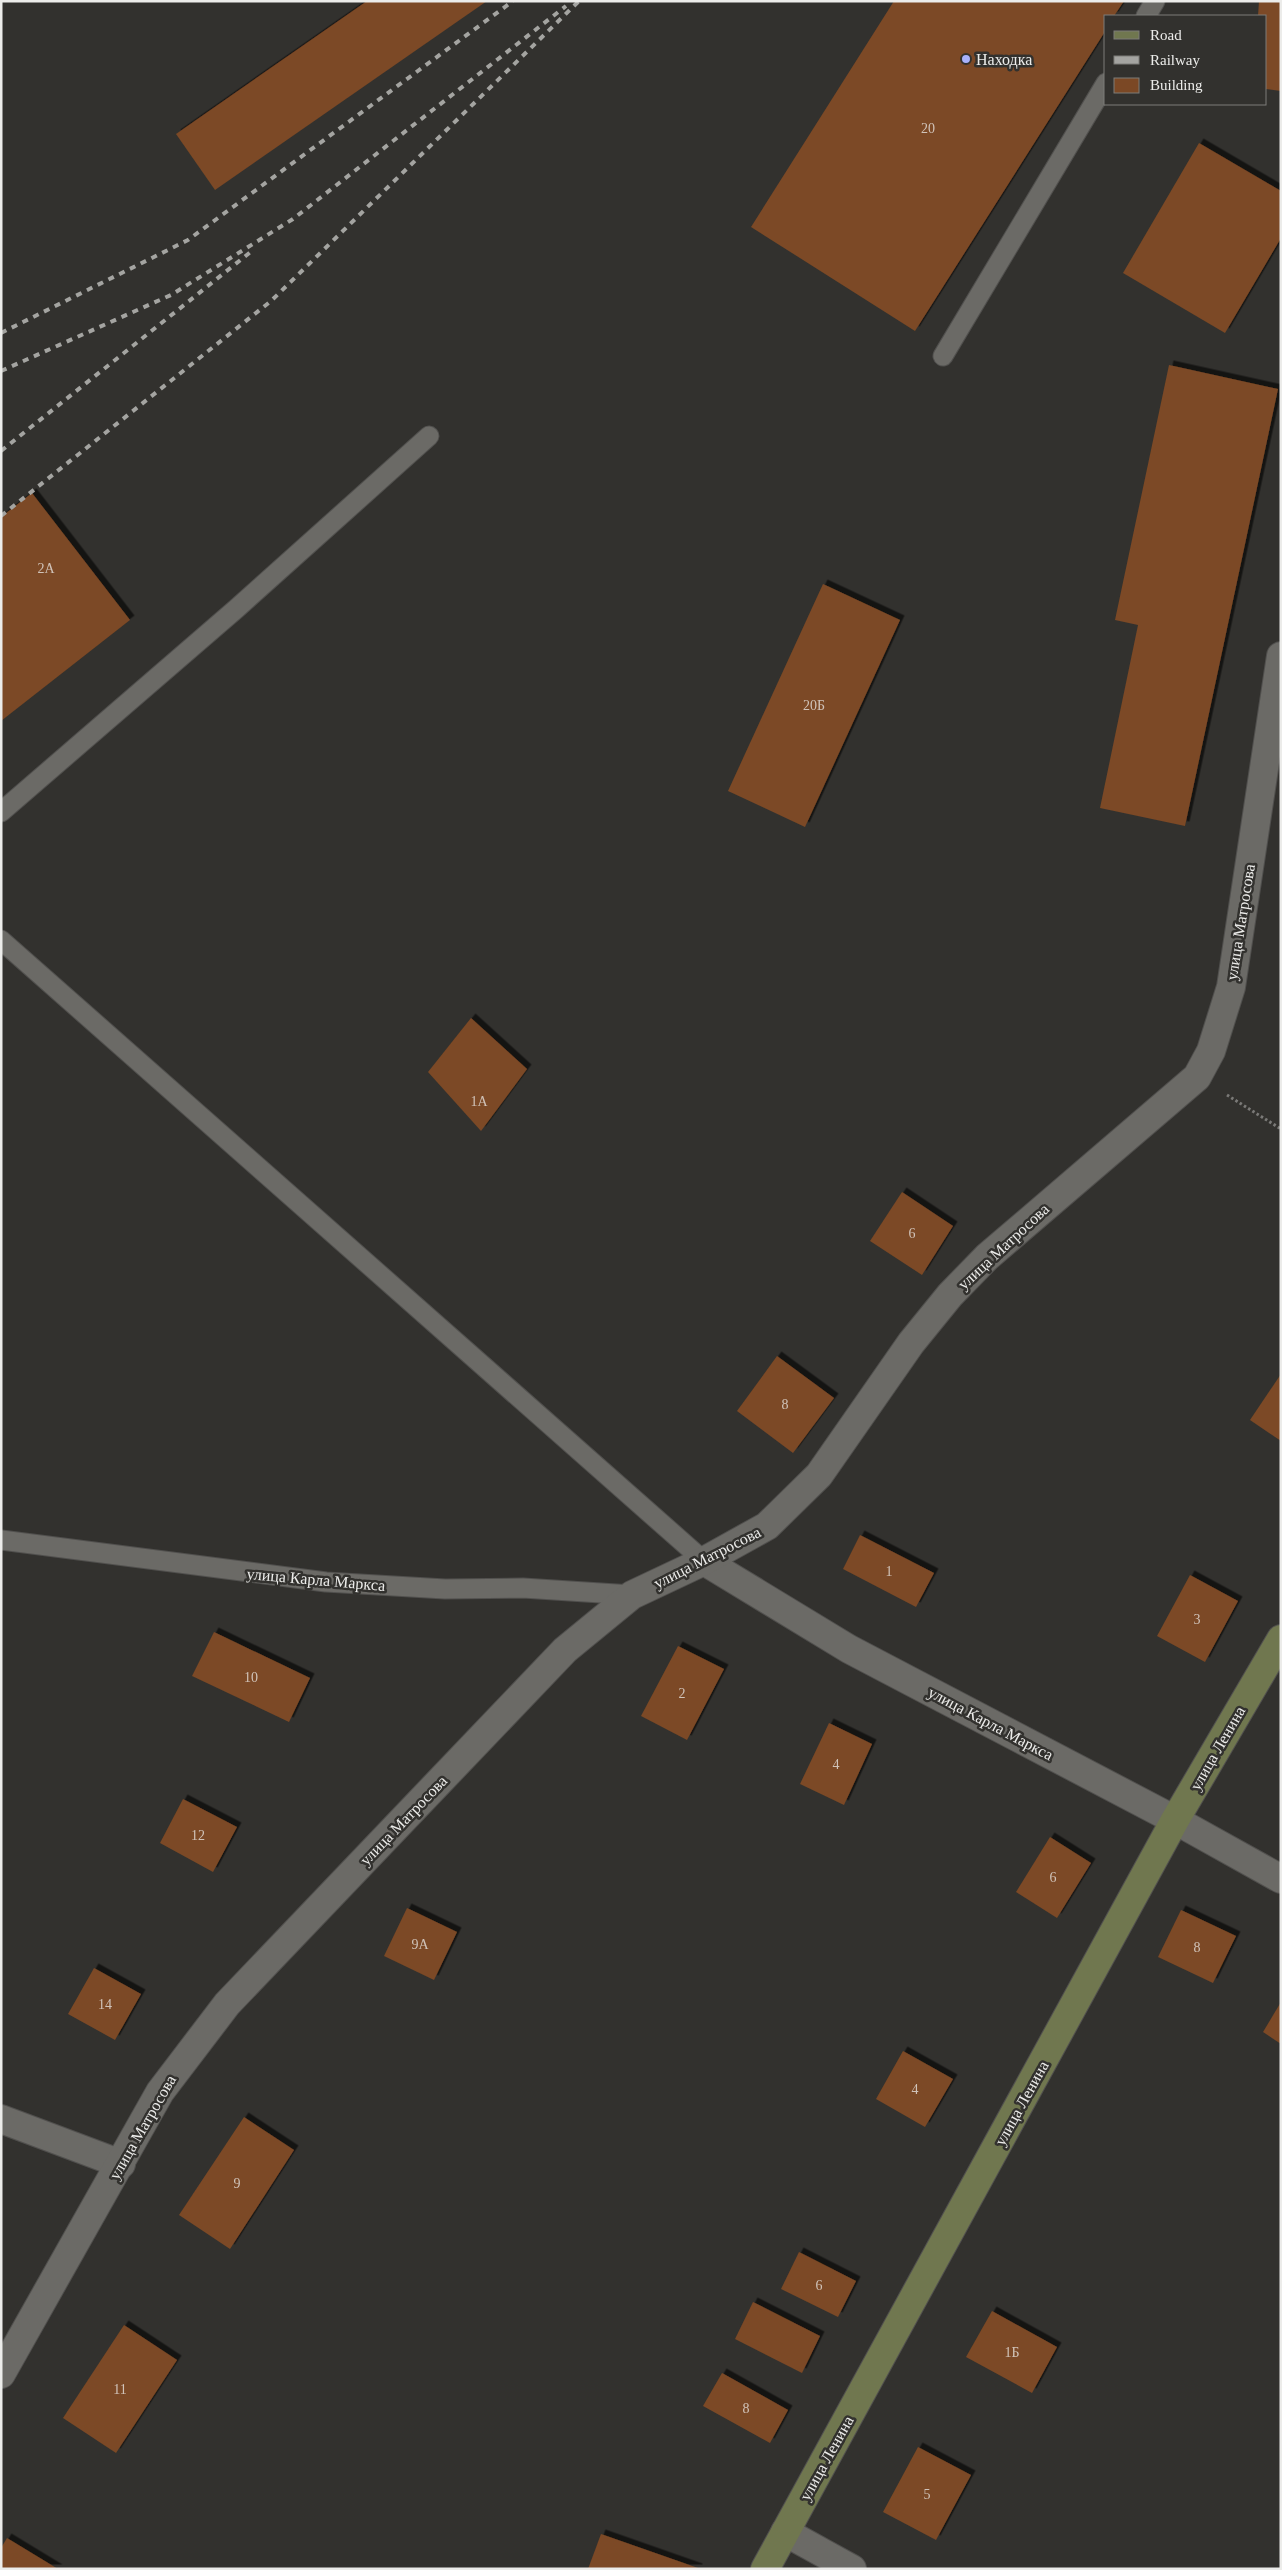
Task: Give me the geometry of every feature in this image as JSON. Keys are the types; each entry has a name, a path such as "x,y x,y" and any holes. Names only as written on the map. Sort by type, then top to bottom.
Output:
{"street":[{"name":"улица Матросова","path":"1,2374 160,2092 227,2004 565,1650 632,1595 704,1561 767,1526 820,1475 911,1343 950,1295 987,1257 1197,1076 1211,1051 1231,987 1281,656"},
{"name":"улица Карла Маркса","path":"704,1561 849,1649 1176,1820 1281,1879"},
{"name":"улица Ленина","path":"765,2569 1176,1820 1281,1639"},
{"path":"1,2119 121,2164"},
{"path":"785,2532 852,2569"}],"lane":[{"path":"1147,15 1155,1"},
{"path":"942,356 1104,87"},
{"path":"1,812 236,609 429,436"},
{"path":"1,940 704,1561"},
{"name":"улица Карла Маркса","path":"1,1540 326,1582 445,1589 523,1588 632,1595"}],"path":[{"path":"1197,1076 1281,1129"}],"building":[{"path":"367,1 487,1 215,190 176,134"},
{"path":"894,1 1124,1 1115,15 1104,15 1104,33 915,331 751,227"},
{"path":"1259,1 1281,1 1281,91 1267,89 1267,15 1258,15"},
{"path":"1199,143 1281,191 1281,238 1225,333 1123,273"},
{"path":"1169,365 1278,389 1185,826 1100,808 1138,625 1115,620"},
{"path":"32,493 130,620 1,721 1,517"},
{"path":"823,584 900,620 805,827 728,791"},
{"path":"471,1018 527,1069 481,1131 428,1072"},
{"path":"902,1192 953,1226 922,1275 870,1241"},
{"path":"777,1356 834,1398 793,1453 737,1411"},
{"path":"1281,1374 1281,1441 1250,1420"},
{"path":"860,1535 934,1573 916,1607 843,1569"},
{"path":"1190,1575 1238,1601 1205,1662 1157,1636"},
{"path":"214,1632 310,1678 289,1722 192,1676"},
{"path":"678,1646 724,1669 687,1740 641,1716"},
{"path":"829,1723 872,1744 844,1805 800,1784"},
{"path":"183,1799 237,1827 213,1872 160,1843"},
{"path":"1050,1837 1091,1863 1057,1918 1016,1892"},
{"path":"407,1908 457,1932 434,1980 384,1956"},
{"path":"1181,1910 1236,1936 1213,1983 1158,1957"},
{"path":"94,1968 141,1994 115,2040 68,2014"},
{"path":"1281,2002 1281,2044 1263,2032"},
{"path":"903,2051 953,2079 925,2127 876,2099"},
{"path":"244,2117 294,2150 230,2249 179,2215"},
{"path":"799,2252 856,2281 838,2317 781,2289"},
{"path":"753,2302 820,2336 802,2373 735,2339"},
{"path":"992,2311 1057,2347 1032,2393 966,2357"},
{"path":"124,2325 177,2360 116,2453 63,2418"},
{"path":"722,2373 788,2410 770,2443 703,2406"},
{"path":"918,2447 971,2475 936,2540 883,2512"},
{"path":"601,2534 698,2568 698,2569 588,2569"},
{"path":"7,2538 58,2569 1,2569 1,2548"}],"railway":[{"path":"1,333 188,240 513,1"},
{"path":"1,516 271,301 579,1"},
{"path":"1,371 171,295 293,219 566,6"},
{"path":"1,451 253,250"}],"place":[{"name":"Находка","path":"966,59"}]}
